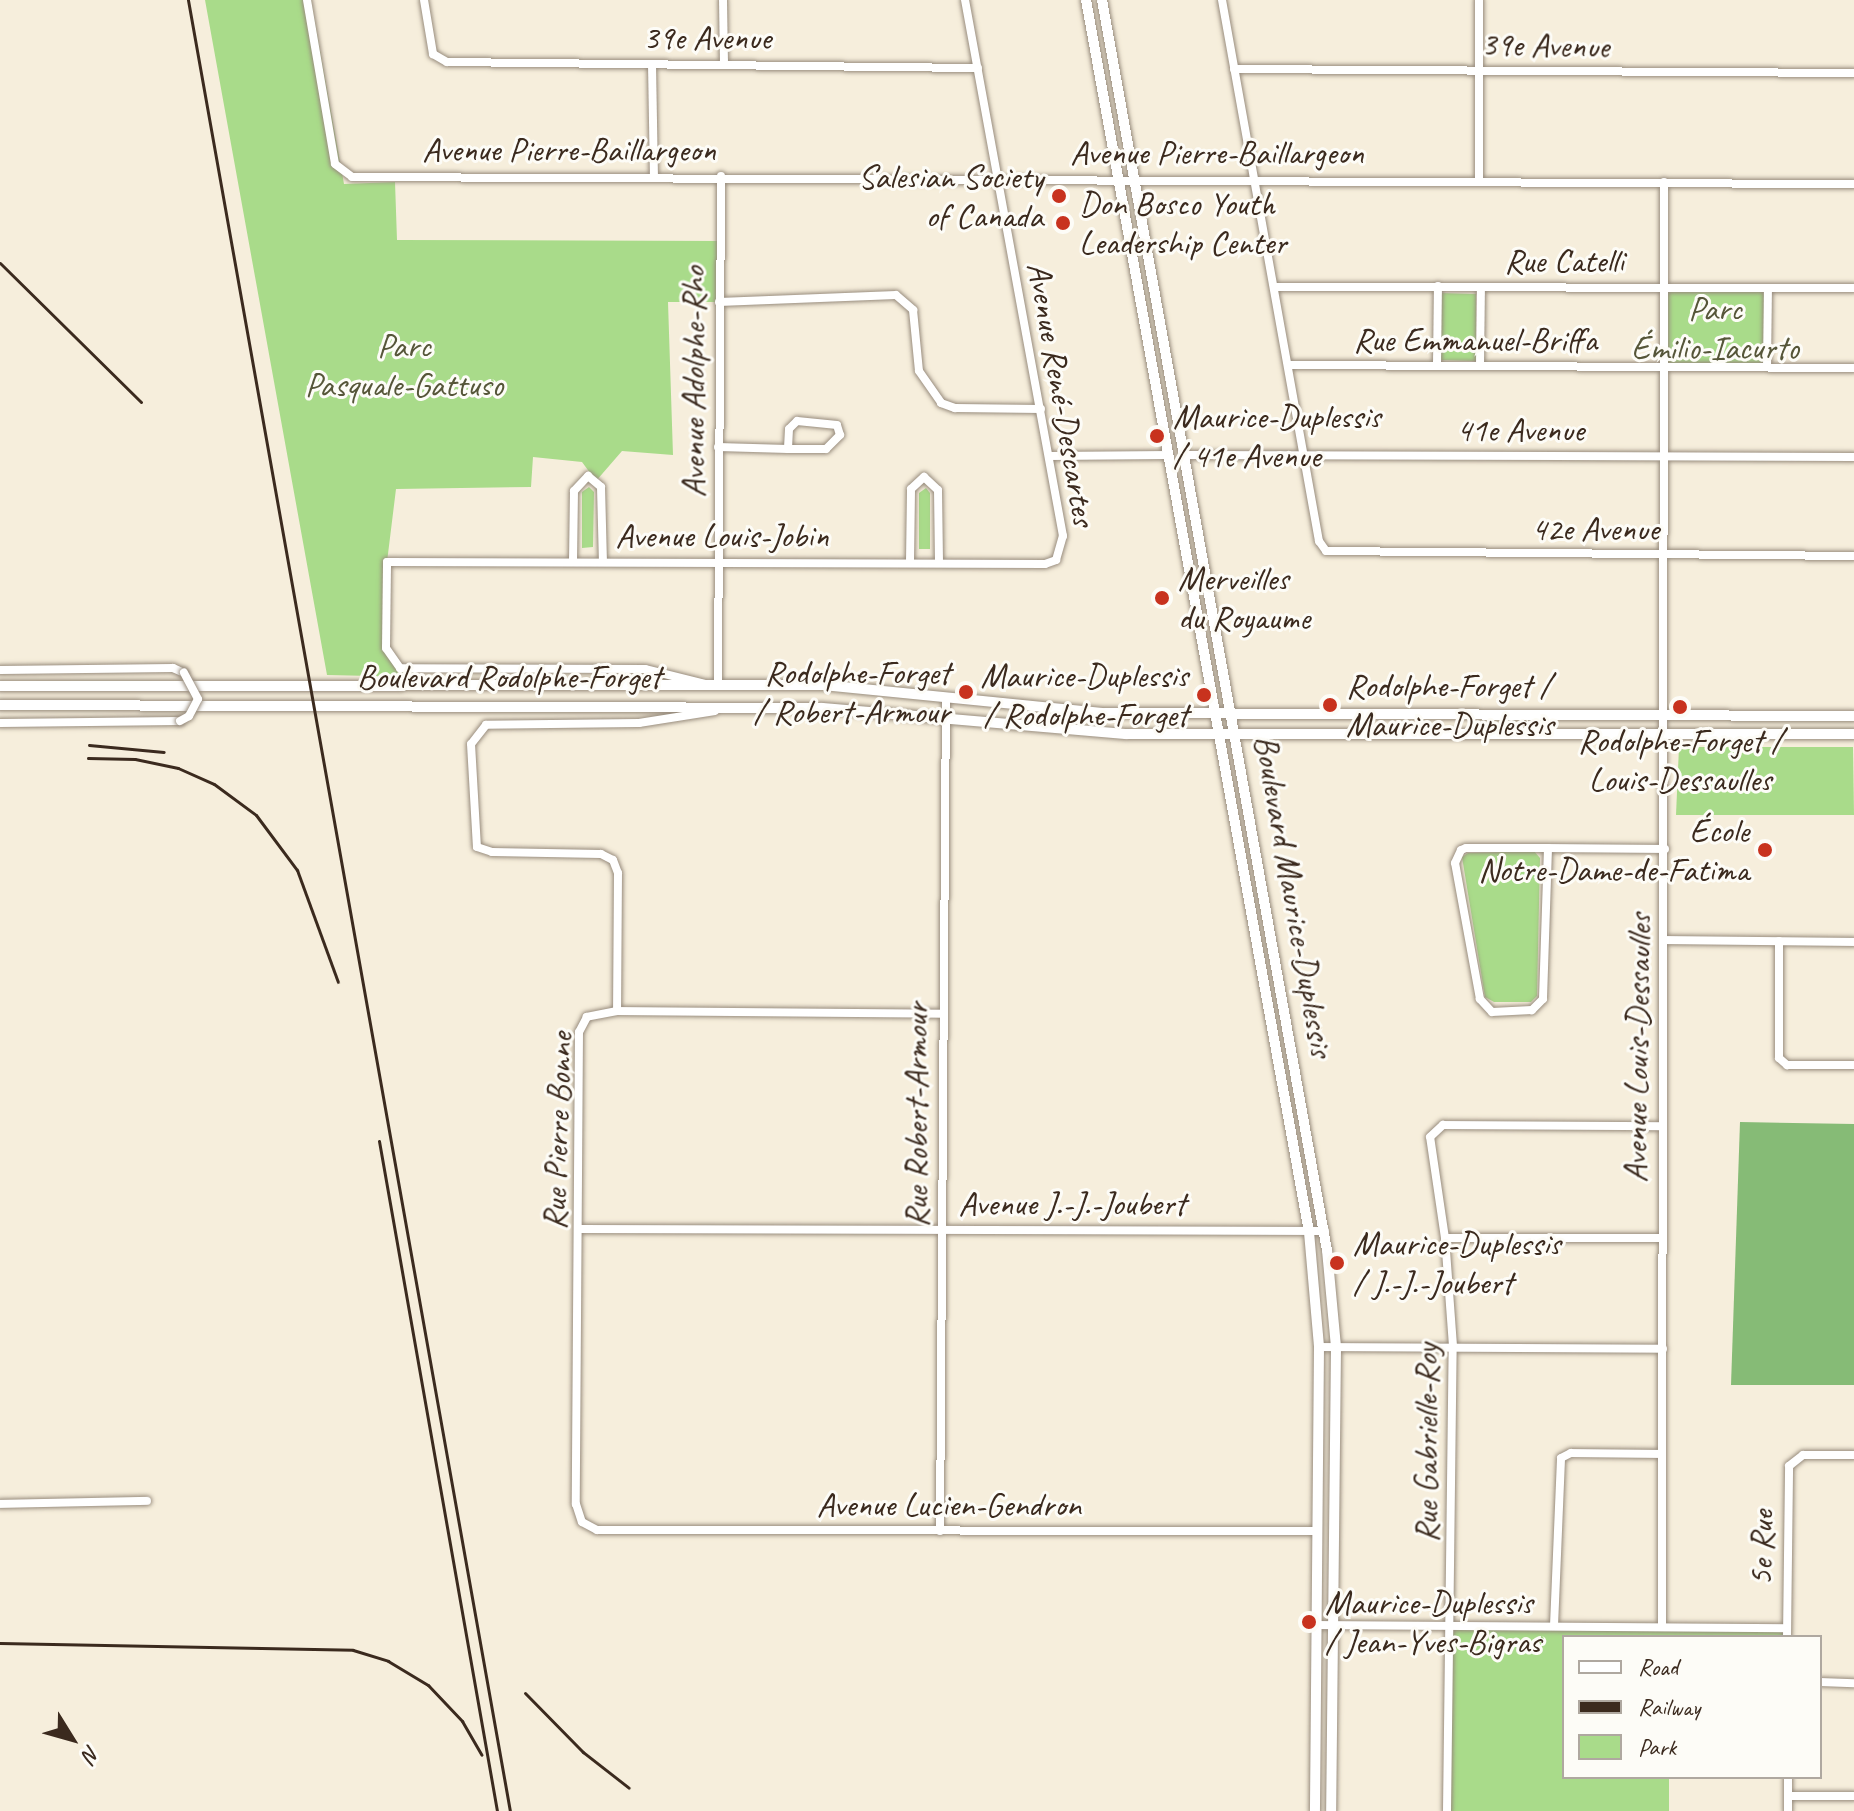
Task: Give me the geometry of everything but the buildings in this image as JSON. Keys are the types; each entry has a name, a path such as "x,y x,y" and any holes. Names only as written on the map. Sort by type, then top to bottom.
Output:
{"street":[{"name":"Avenue Pierre-Baillargeon","path":"307,0 333,153 341,173 654,178 998,177 1854,184"},
{"name":"39e Avenue","path":"424,0 437,58 978,68"},
{"path":"723,0 724,64"},
{"name":"Avenue René-Descartes","path":"965,0 1063,536 1056,560"},
{"name":"Boulevard Maurice-Duplessis","path":"1086,0 1309,1232 1319,1347 1315,1811"},
{"name":"Boulevard Maurice-Duplessis","path":"1102,0 1325,1231 1336,1347 1331,1811"},
{"path":"1222,0 1304,455"},
{"path":"1479,0 1479,180"},
{"path":"652,64 654,178"},
{"name":"39e Avenue","path":"1234,69 1854,73"},
{"name":"Avenue Adolphe-Rho","path":"714,685 719,563 721,176"},
{"name":"Avenue Louis-Dessaulles","path":"1662,1627 1664,182"},
{"path":"1437,364 1438,286"},
{"name":"Rue Catelli","path":"1274,287 1854,288"},
{"path":"1480,365 1481,288"},
{"path":"1767,367 1768,288"},
{"path":"719,302 896,295 913,310 919,371 941,403 955,408 1041,409"},
{"name":"Rue Emmanuel-Briffa","path":"1288,365 1854,368"},
{"path":"718,447 788,449 826,449 840,435 837,425 797,421 789,429 788,449"},
{"path":"1049,456 1169,455"},
{"name":"41e Avenue","path":"1185,455 1854,457"},
{"name":"42e Avenue","path":"1304,455 1319,541 1337,554 1854,556"},
{"path":"573,562 574,491 588,476 601,487 603,562"},
{"path":"910,562 911,489 924,477 938,490 939,563"},
{"name":"Avenue Louis-Jobin","path":"391,662 386,648 387,562 939,563 1056,560"},
{"name":"Boulevard Rodolphe-Forget","path":"391,662 431,672 645,669 714,685"},
{"path":"0,670 173,668 184,673 198,699 189,716 180,721 0,723"},
{"path":"822,708 823,685"},
{"name":"Boulevard Rodolphe-Forget","path":"0,686 823,685 1105,713 1233,716 1854,716"},
{"name":"Rue Robert-Armour","path":"940,1531 946,699"},
{"name":"Boulevard Rodolphe-Forget","path":"0,705 822,708 1126,734 1854,734"},
{"name":"Rue Pierre Bonne","path":"582,1522 576,1504 579,1032 587,1017 617,1011 618,873 607,855 492,852 477,847 471,744 478,728 639,723 742,706"},
{"path":"1548,848 1543,999 1532,1010 1492,1012 1480,999 1457,856 1466,848 1548,848 1665,849"},
{"path":"1665,940 1854,942"},
{"path":"1779,941 1779,1058 1787,1065 1854,1065"},
{"path":"617,1011 942,1014"},
{"name":"Rue Gabrielle-Roy","path":"1447,1811 1453,1346 1445,1238 1430,1137 1435,1127 1663,1126"},
{"name":"Avenue J.-J.-Joubert","path":"579,1229 1325,1231"},
{"path":"1445,1238 1661,1238"},
{"path":"1319,1347 1663,1349"},
{"path":"1554,1626 1561,1458 1571,1453 1662,1454"},
{"name":"5e Rue","path":"1787,1632 1788,1472 1793,1460 1854,1455"},
{"path":"0,1504 147,1501"},
{"name":"Avenue Lucien-Gendron","path":"582,1522 597,1530 1318,1531"},
{"path":"1317,1625 1662,1627 1787,1632"},
{"path":"1822,1682 1854,1683"},
{"path":"1788,1779 1788,1811"},
{"path":"1788,1796 1854,1796"}],"green space":[{"name":"Parc Pasquale-Gattuso","path":"205,0 311,0 344,184 395,182 397,240 719,241 719,302 668,302 673,455 622,451 596,481 582,462 533,457 531,487 396,489 387,562 386,647 391,662 417,670 416,677 327,675"},
{"name":"Parc Émilio-Iacurto","path":"1662,287 1768,288 1767,367 1663,367"},
{"path":"1440,293 1476,294 1476,361 1439,360"},
{"path":"589,487 594,492 593,547 582,548 582,492"},
{"path":"926,488 930,493 930,549 919,549 919,493"},
{"path":"1679,747 1853,747 1854,815 1676,815"},
{"path":"1534,851 1540,858 1537,996 1531,1002 1494,1002 1485,997 1462,857 1468,853"},
{"path":"1740,1122 1854,1124 1854,1385 1731,1385"},
{"path":"1451,1626 1787,1628 1787,1635 1562,1635 1562,1779 1669,1779 1669,1811 1447,1811"}],"railway":[{"path":"188,0 510,1811"},
{"path":"0,263 141,402"},
{"path":"89,745 164,752"},
{"path":"88,758 135,759 178,768 214,784 256,815 297,870 338,982"},
{"path":"379,1141 497,1811"},
{"path":"0,1643 353,1650 388,1661 428,1685 462,1721 482,1755"},
{"path":"525,1693 583,1752 629,1788"}],"place":[{"name":"Salesian Society of Canada","path":"1059,196"},
{"name":"Don Bosco Youth Leadership Center","path":"1063,223"},
{"name":"Maurice-Duplessis / 41e Avenue","path":"1157,436"},
{"name":"Merveilles du Royaume","path":"1162,598"},
{"name":"Rodolphe-Forget / Robert-Armour","path":"966,692"},
{"name":"Maurice-Duplessis / Rodolphe-Forget","path":"1204,695"},
{"name":"Rodolphe-Forget / Maurice-Duplessis","path":"1330,705"},
{"name":"Rodolphe-Forget / Louis-Dessaulles","path":"1680,707"},
{"name":"École Notre-Dame-de-Fatima","path":"1765,850"},
{"name":"Maurice-Duplessis / J.-J.-Joubert","path":"1337,1263"},
{"name":"Maurice-Duplessis / Jean-Yves-Bigras","path":"1309,1622"}]}
